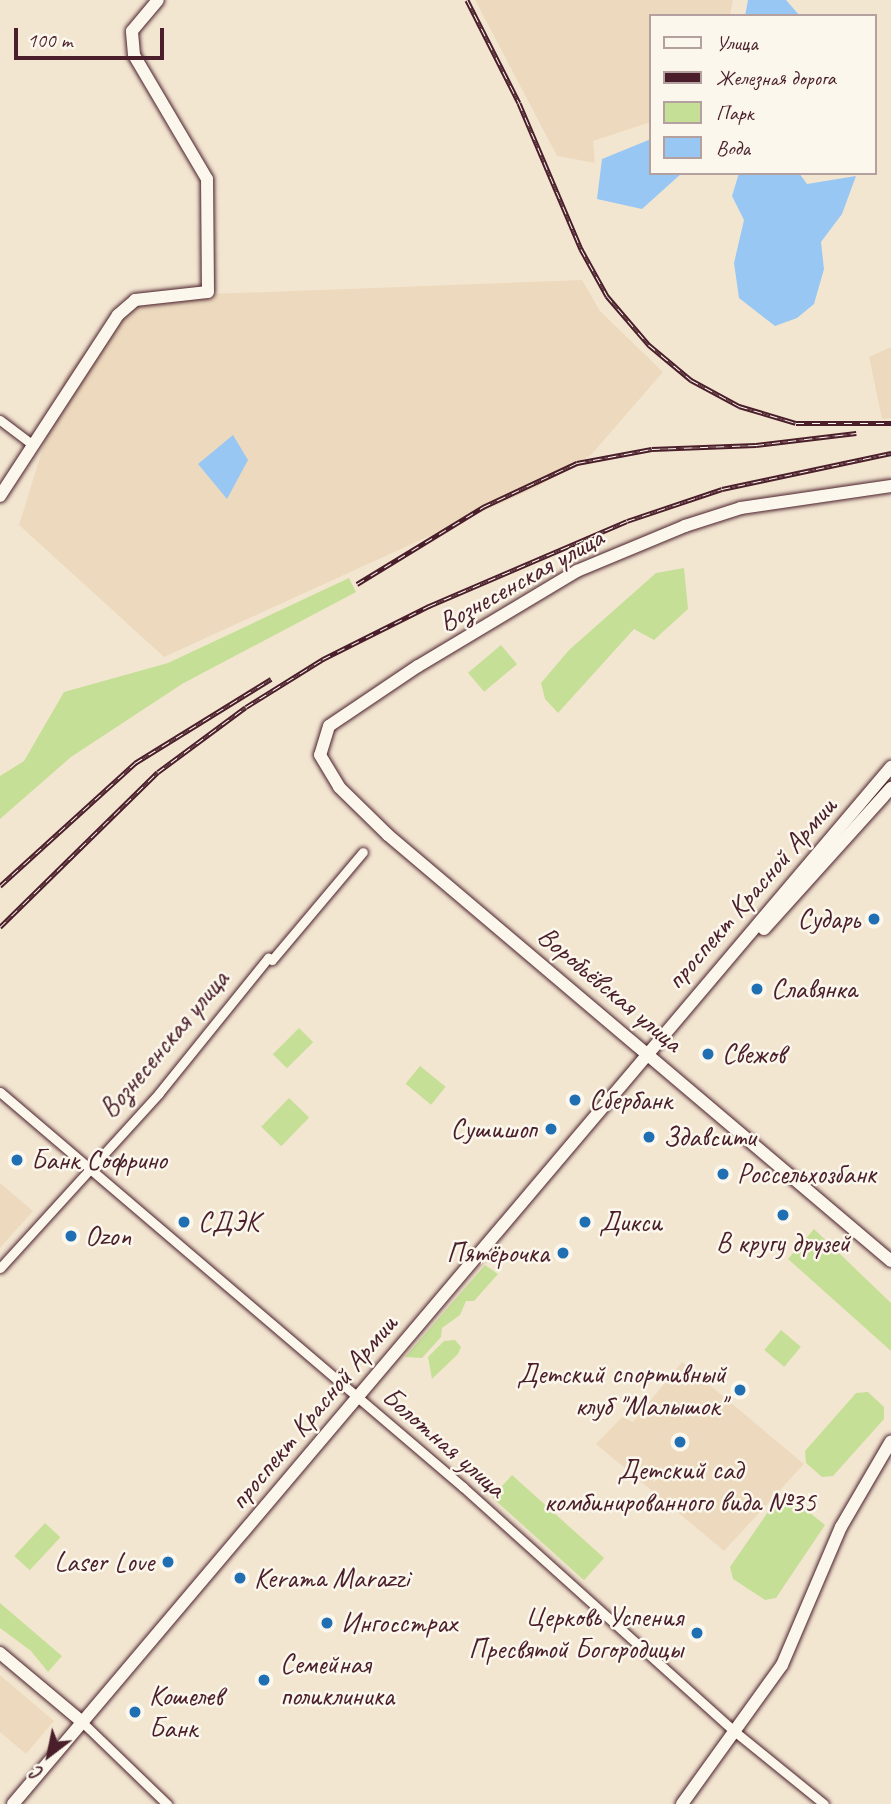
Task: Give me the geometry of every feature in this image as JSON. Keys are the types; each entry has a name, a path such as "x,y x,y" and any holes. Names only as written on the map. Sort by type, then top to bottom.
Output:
{"main road":[{"path":"0,496 118,315 135,300 208,292 207,179 134,55 132,31 158,0"},
{"name":"Вознесенская улица","path":"322,740 329,726 418,666 577,571 685,526 741,508 891,486"},
{"name":"Воробьёвская улица","path":"322,740 320,755 326,771 388,835 651,1053 827,1211 891,1261"},
{"name":"проспект Красной Армии","path":"13,1804 891,767"},
{"name":"проспект Красной Армии","path":"651,1053 886,802 891,788"},
{"path":"682,1804 797,1639 841,1527 891,1441"},
{"path":"0,1653 81,1721"}],"street":[{"path":"0,420 33,445"},
{"name":"Вознесенская улица","path":"0,1268 159,1093 268,958 272,960 363,852"},
{"name":"Болотная улица","path":"0,1092 87,1170 356,1397 733,1730 824,1804"},
{"path":"81,1721 167,1804"}],"shaded area":[{"path":"475,0 733,0 730,14 650,14 650,122 593,141 595,163 557,156"},
{"path":"582,280 600,311 663,372 591,455 539,486 164,657 19,525 65,376 133,297"},
{"path":"891,347 891,418 882,419 869,357"},
{"path":"0,1183 33,1211 0,1248"},
{"path":"682,1362 804,1464 724,1551 596,1444 622,1417 633,1422"},
{"path":"0,1675 54,1721 26,1754 0,1732"}],"green space":[{"path":"684,568 688,609 654,640 634,629 558,713 545,699 541,683 569,650 656,573"},
{"path":"349,578 356,592 182,684 71,757 0,819 0,776 24,761 64,692 168,663"},
{"path":"501,645 517,664 484,692 468,673"},
{"path":"299,1028 313,1042 287,1068 273,1054"},
{"path":"420,1066 446,1087 431,1105 406,1084"},
{"path":"289,1098 309,1117 281,1146 261,1127"},
{"path":"814,1229 891,1303 891,1351 788,1259"},
{"path":"485,1265 498,1274 474,1301 466,1301 460,1315 442,1328 441,1337 422,1358 405,1357"},
{"path":"781,1330 801,1347 784,1367 764,1350"},
{"path":"455,1340 461,1347 458,1354 432,1379 428,1357 444,1341"},
{"path":"868,1392 884,1407 884,1419 833,1476 822,1477 806,1463 805,1451 856,1393"},
{"path":"512,1475 604,1558 584,1580 492,1497"},
{"path":"789,1496 825,1525 776,1598 765,1600 733,1579 730,1567 777,1499"},
{"path":"45,1523 60,1537 30,1570 14,1556"},
{"path":"0,1603 62,1656 48,1672 31,1651 0,1628"}],"water":[{"path":"748,0 786,0 798,14 745,14"},
{"path":"650,139 650,175 680,175 642,209 597,199 602,159"},
{"path":"738,175 800,175 807,184 856,176 842,214 821,242 824,269 814,304 797,318 775,326 739,298 734,263 744,220 732,196"},
{"path":"233,435 248,460 227,499 198,464"}],"railway":[{"path":"467,0 519,103 581,249 607,296 649,345 691,380 739,406 796,423 891,423"},
{"path":"357,584 483,507 577,463 652,449 756,445 856,433"},
{"path":"0,927 158,772 246,707 323,659 429,606 627,521 722,489 891,453"},
{"path":"0,886 135,763 271,679"}],"place":[{"name":"Сударь","path":"874,919"},
{"name":"Славянка","path":"757,989"},
{"name":"Свежов","path":"708,1054"},
{"name":"Сбербанк","path":"575,1100"},
{"name":"Сушишоп","path":"551,1129"},
{"name":"Здавсити","path":"649,1137"},
{"name":"Банк Софрино","path":"17,1160"},
{"name":"Россельхозбанк","path":"723,1174"},
{"name":"В кругу друзей","path":"783,1215"},
{"name":"СДЭК","path":"184,1222"},
{"name":"Дикси","path":"585,1222"},
{"name":"Ozon","path":"71,1236"},
{"name":"Пятёрочка","path":"563,1253"},
{"name":"Детский спортивный клуб \"Малышок\"","path":"740,1390"},
{"name":"Детский сад комбинированного вида №35","path":"680,1442"},
{"name":"Laser Love","path":"168,1562"},
{"name":"Kerama Marazzi","path":"240,1578"},
{"name":"Ингосстрах","path":"327,1623"},
{"name":"Церковь Успения Пресвятой Богородицы","path":"697,1633"},
{"name":"Семейная поликлиника","path":"264,1680"},
{"name":"Кошелев Банк","path":"135,1712"}]}
